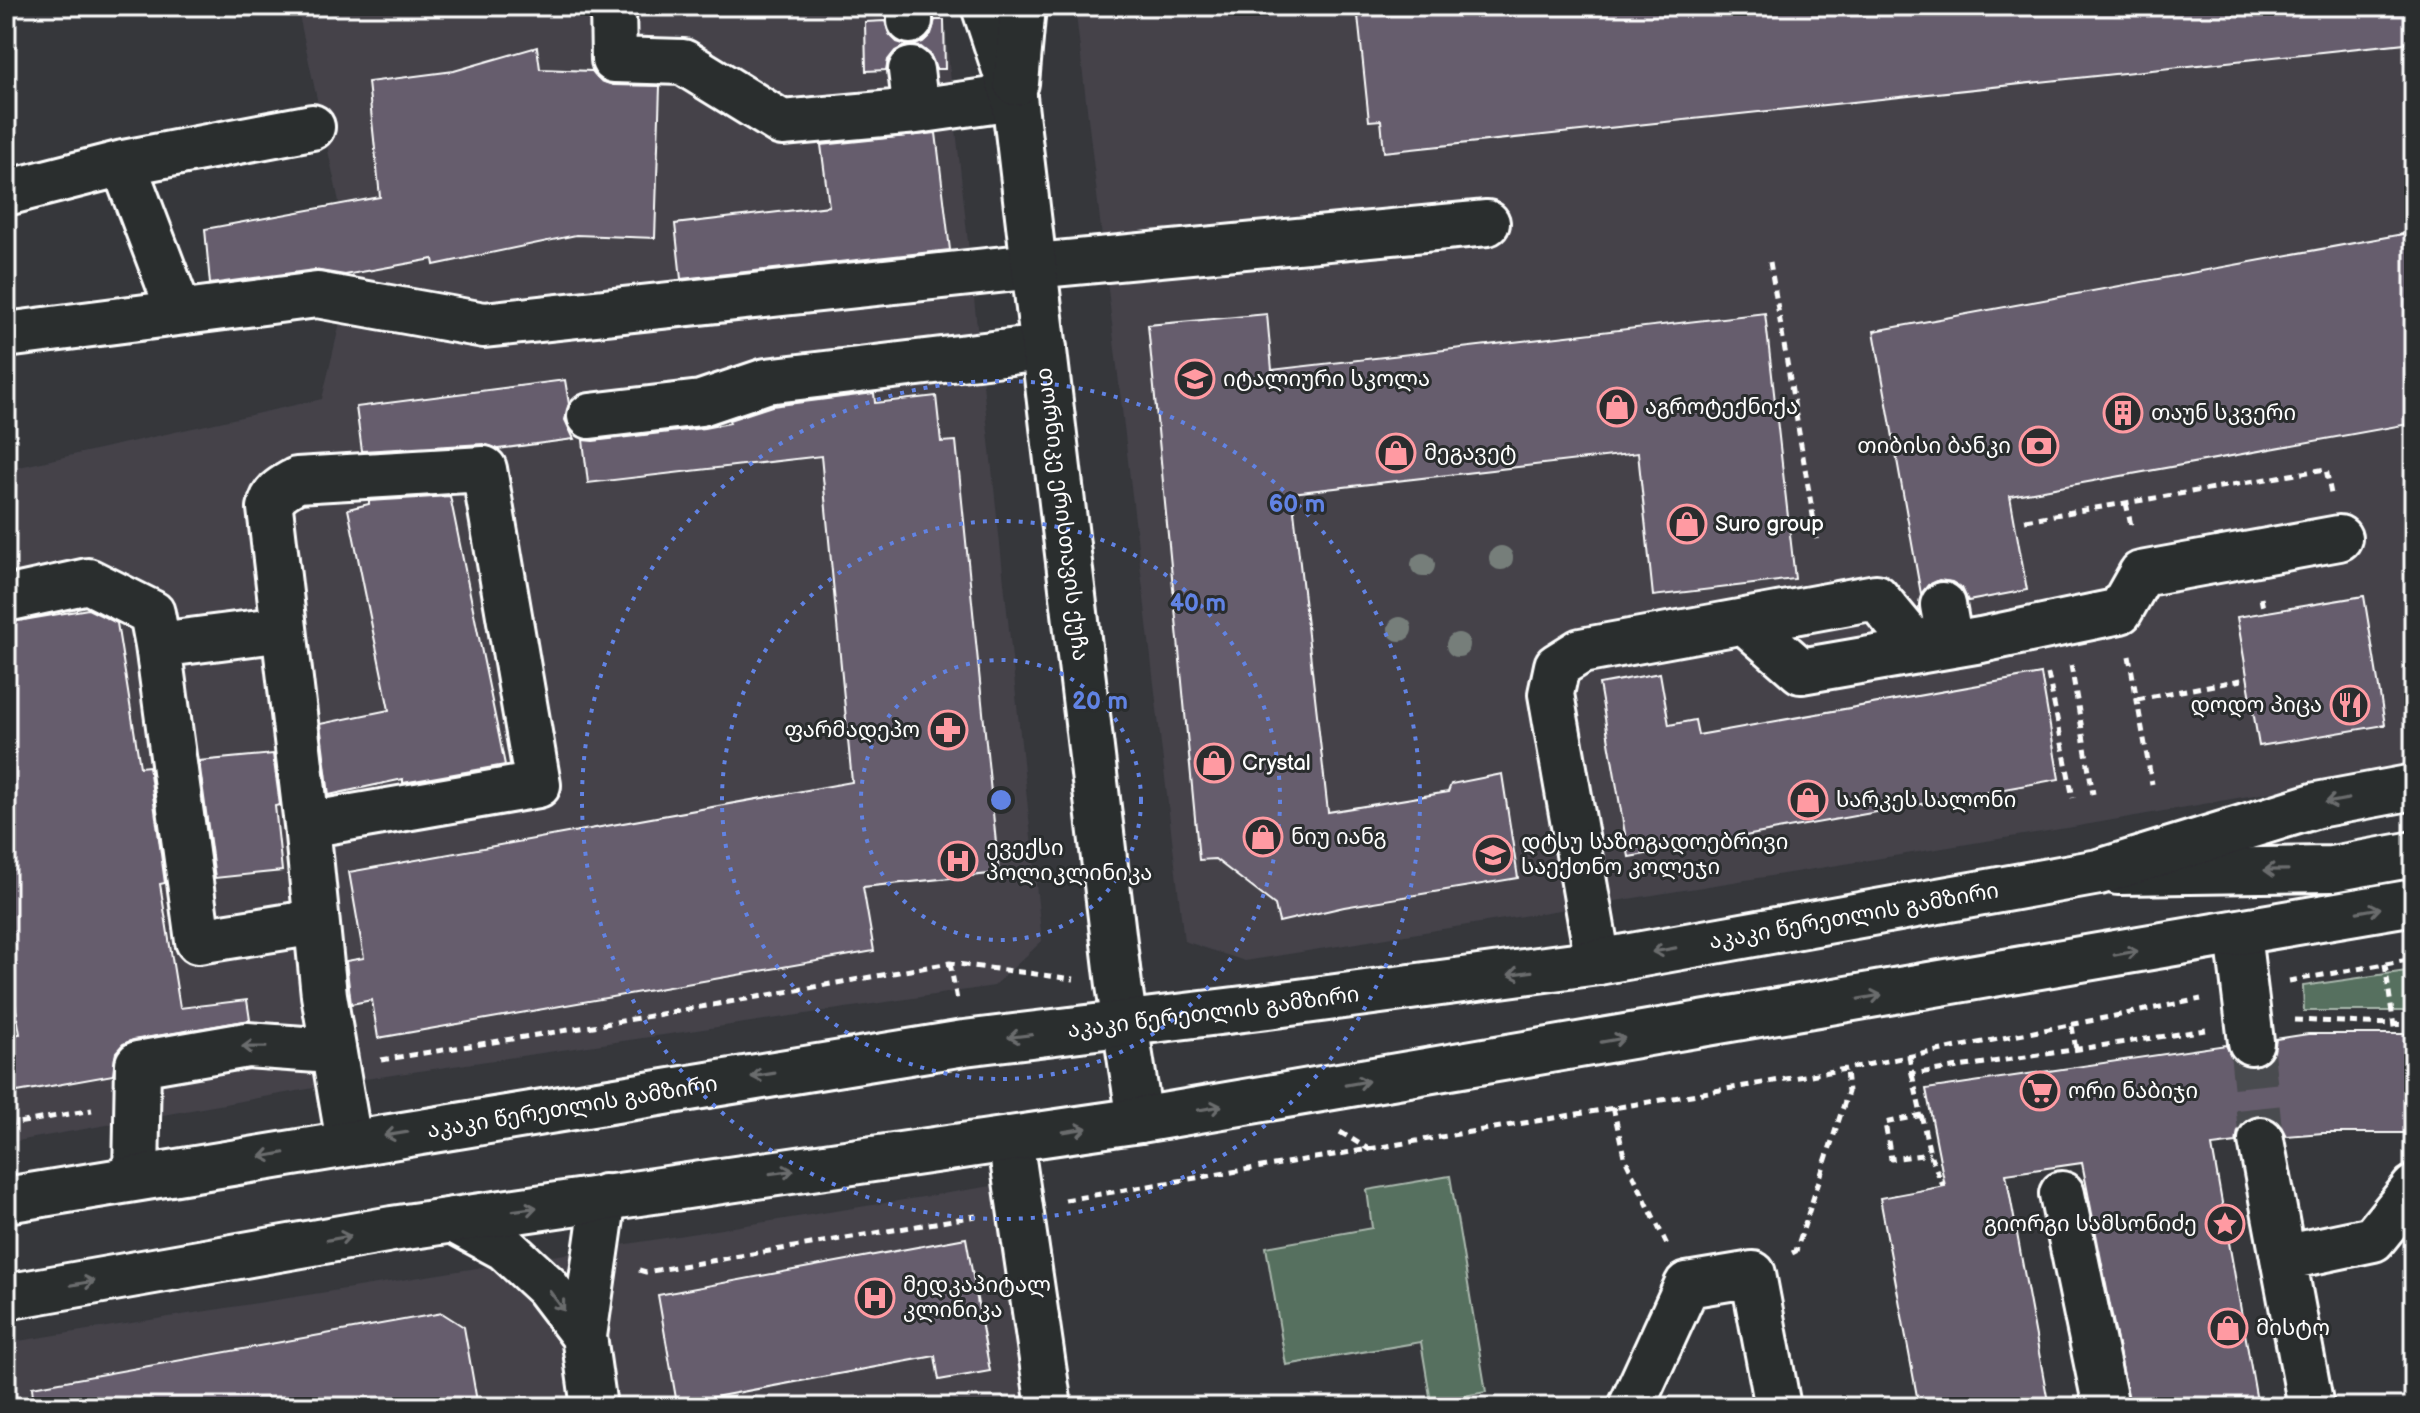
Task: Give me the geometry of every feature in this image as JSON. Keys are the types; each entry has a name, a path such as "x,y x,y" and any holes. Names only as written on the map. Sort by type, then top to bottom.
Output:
{"main road":[{"path":"613,6 614,60 683,62 782,123 913,90 1014,97"},
{"name":"თორნიკე ერისთავის ქუჩა","path":"984,6 1014,97 1125,1023 1140,1120"},
{"name":"თორნიკე ერისთავის ქუჩა","path":"1014,97 1023,6"},
{"path":"6,193 123,163 312,127"},
{"path":"123,163 179,311"},
{"path":"6,335 317,295 484,325 1034,266 1487,223"},
{"path":"590,416 701,403 766,381 1044,348"},
{"path":"307,825 538,785 484,469 297,480 277,492 270,508 316,922 334,1059 349,1142"},
{"path":"1745,622 1801,671 1938,633 2065,624 2120,611 2141,574 2339,538"},
{"path":"6,599 88,581 152,613 198,941 316,922"},
{"path":"1598,962 1551,694 1557,666 1581,651 1876,597 1938,633"},
{"path":"158,645 284,629"},
{"name":"აკაკი წერეთლის გამზირი","path":"6,1200 964,1043 1598,962 2099,872 2317,805 2414,787"},
{"path":"2099,872 2332,869 2414,854"},
{"path":"6,1297 453,1220 1140,1120 2414,902"},
{"path":"2238,934 2249,1030"},
{"path":"136,1178 138,1064 247,1045 334,1059"},
{"path":"1010,1139 1000,1212 1049,1407"},
{"path":"2261,1140 2311,1407"},
{"path":"2283,1258 2373,1239 2414,1188"},
{"path":"2062,1194 2106,1407"},
{"path":"594,1407 584,1336 604,1197"},
{"path":"453,1220 505,1248 546,1286 584,1336"},
{"path":"1631,1407 1687,1285 1753,1274 1778,1407"}],"path":[{"path":"1770,262 1817,539"},
{"path":"2025,520 2326,469"},
{"path":"2120,611 2152,784"},
{"path":"2065,624 2093,794"},
{"path":"2046,666 2073,798"},
{"path":"2137,699 2247,679"},
{"path":"646,1272 1846,1069 2414,959"},
{"path":"334,1059 615,1023 950,963"},
{"path":"2385,964 2395,1034"},
{"path":"1912,1074 2076,1050 2249,1030 2414,1025"},
{"path":"2072,1026 2076,1050"},
{"path":"1909,1056 1930,1154 1943,1186"},
{"path":"1753,1274 1796,1251 1848,1092 1846,1069"},
{"path":"6,1125 136,1103"},
{"path":"1613,1107 1624,1156 1687,1285"},
{"path":"1922,1115 1885,1123 1891,1159 1930,1154"}],"shaded area":[{"path":"297,6 943,6 1042,941 994,986 359,1080 6,1143 6,470 322,399 353,267"},
{"path":"1075,6 2414,6 2414,767 2073,827 1245,961 1184,941"},
{"path":"992,1186 1027,1407 6,1407 6,1343"}],"green space":[{"path":"2414,970 2414,1011 2304,1011 2303,986"},
{"path":"1450,1176 1486,1392 1431,1402 1421,1342 1286,1365 1266,1247 1372,1228 1367,1190"}],"building":[{"path":"1357,6 2414,6 2414,42 1384,152 1381,120 1369,121"},
{"path":"935,20 944,20 945,69 936,69 930,54 921,47 912,46 923,42 931,34"},
{"path":"885,21 889,34 897,42 907,45 895,51 888,60 886,70 866,71 865,22"},
{"path":"537,47 540,69 592,71 601,81 613,85 660,86 655,238 576,235 434,265 433,259 345,275 314,270 210,284 205,229 380,197 368,82 454,71"},
{"path":"936,133 950,250 681,279 675,224 829,206 821,145"},
{"name":"თაუნ სკვერი","path":"2414,232 2414,423 2010,496 2027,590 1968,601 1962,588 1939,580 1928,585 1921,594 1874,331"},
{"path":"1765,313 1795,579 1653,596 1638,453 1292,493 1328,812 1448,792 1451,784 1502,774 1518,878 1344,907 1279,922 1275,905 1215,859 1199,860 1148,325 1267,314 1272,370"},
{"path":"565,380 569,404 565,420 574,439 498,449 483,444 362,451 356,407"},
{"path":"874,393 875,403 936,396 941,442 956,441 999,873 863,887 874,951 378,1038 372,1000 351,1004 346,961 364,958 349,872 852,782 821,456 588,483 583,440 704,428 730,423 729,420 772,406"},
{"path":"450,496 505,765 403,783 403,779 329,795 320,724 389,710 348,509 369,504 369,501"},
{"path":"2364,596 2385,725 2259,746 2237,617"},
{"path":"88,609 117,623 140,767 149,766 165,883 160,884 180,1008 247,1000 250,1020 133,1040 123,1044 116,1052 113,1075 6,1094 6,1036 20,1034 6,949 6,623"},
{"path":"1660,673 1669,725 1695,720 1698,735 2041,674 2059,779 1629,857 1599,684"},
{"path":"273,754 280,805 275,806 282,871 215,878 199,761"},
{"path":"2308,1034 2414,1034 2414,1133 2286,1136 2279,1123 2269,1116 2257,1115 2244,1122 2238,1131 2236,1143 2212,1146 2258,1407 2130,1407 2082,1163 2006,1174 2049,1407 1919,1407 1880,1198 1945,1186 1926,1089 2226,1045 2240,1065 2255,1067 2267,1061 2274,1052 2276,1039"},
{"path":"966,1238 990,1371 939,1380 935,1356 677,1404 658,1295"},
{"path":"442,1313 464,1327 478,1407 34,1407 32,1387"}],"tunnel":[{"path":"2251,1042 2261,1140"}],"place":[{"name":"იტალიური სკოლა","path":"1195,379"},
{"name":"აგროტექნიქა","path":"1617,407"},
{"name":"თაუნ სკვერი","path":"2123,413"},
{"name":"თიბისი ბანკი","path":"2039,446"},
{"name":"მეგავეტ","path":"1396,453"},
{"name":"Suro group","path":"1687,524"},
{"name":"დოდო პიცა","path":"2350,705"},
{"name":"ფარმადეპო","path":"948,730"},
{"name":"Crystal","path":"1214,763"},
{"name":"სარკეს სალონი","path":"1808,800"},
{"name":"ნიუ იანგ","path":"1263,837"},
{"name":"დტსუ საზოგადოებრივი საექთნო კოლეჯი","path":"1493,855"},
{"name":"ევექსი პოლიკლინიკა","path":"958,861"},
{"name":"ორი ნაბიჯი","path":"2040,1091"},
{"name":"გიორგი სამსონიძე","path":"2225,1224"},
{"name":"მედკაპიტალ კლინიკა","path":"875,1298"},
{"name":"მისტო","path":"2228,1328"}]}
